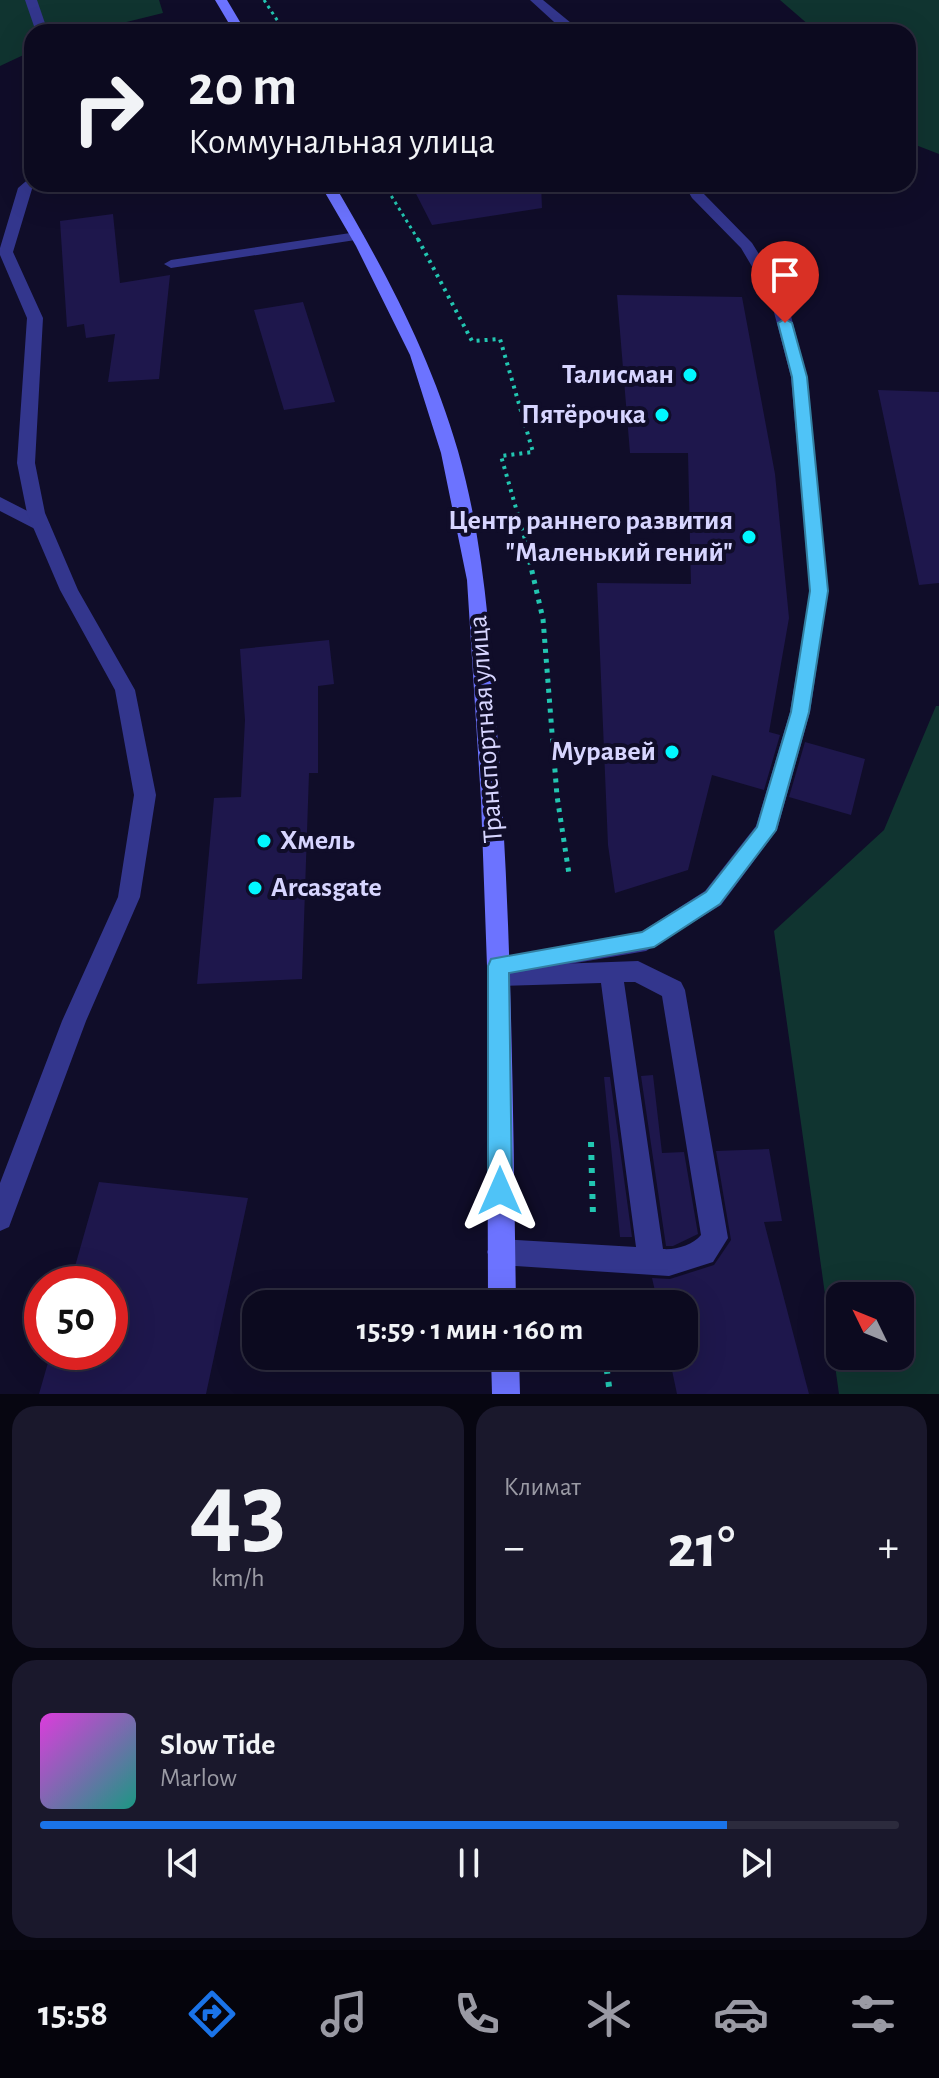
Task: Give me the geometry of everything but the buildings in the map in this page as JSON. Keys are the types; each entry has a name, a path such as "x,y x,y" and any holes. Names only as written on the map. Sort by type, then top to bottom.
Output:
{"main road":[{"path":"221,0 235,24"},
{"name":"Транспортная улица","path":"332,192 418,355 450,453 476,580 492,800 499,971 501,1290"},
{"path":"505,1370 506,1394"}],"street":[{"path":"31,0 39,24"},
{"path":"536,0 566,24"},
{"path":"0,1218 74,1021 129,897 145,795 125,690 69,590 41,525 26,463 35,318 6,252 24,191"},
{"path":"499,971 646,941 713,898 766,830 800,712 819,591 799,377 778,297 747,246 695,192"},
{"path":"171,264 357,236"},
{"path":"0,503 41,525"},
{"path":"499,971 638,971 673,990 715,1238 704,1253 669,1263 500,1252"},
{"path":"611,973 651,1261"}],"path":[{"path":"264,0 280,24"},
{"path":"389,192 472,341 500,339 533,452 501,456 532,565 543,619 557,796 569,874"},
{"path":"607,1370 610,1394"}],"green space":[{"path":"0,0 159,0 163,13 118,24 24,24 24,55 0,66"},
{"path":"780,0 939,0 939,154 916,145 916,24 808,24"},
{"path":"936,706 939,706 939,1394 839,1394 836,1370 914,1370 914,1282 826,1282 826,1301 774,931 884,830"}],"place":[{"name":"Талисман","path":"690,375"},
{"name":"Пятёрочка","path":"662,415"},
{"name":"Центр раннего развития \"Маленький гений\"","path":"749,537"},
{"name":"Муравей","path":"672,752"},
{"name":"Хмель","path":"264,841"},
{"name":"Arcasgate","path":"255,888"}],"route":[{"path":"500,1191 499,966 646,941 713,898 766,830 800,712 819,591 799,377 785,323"}]}
